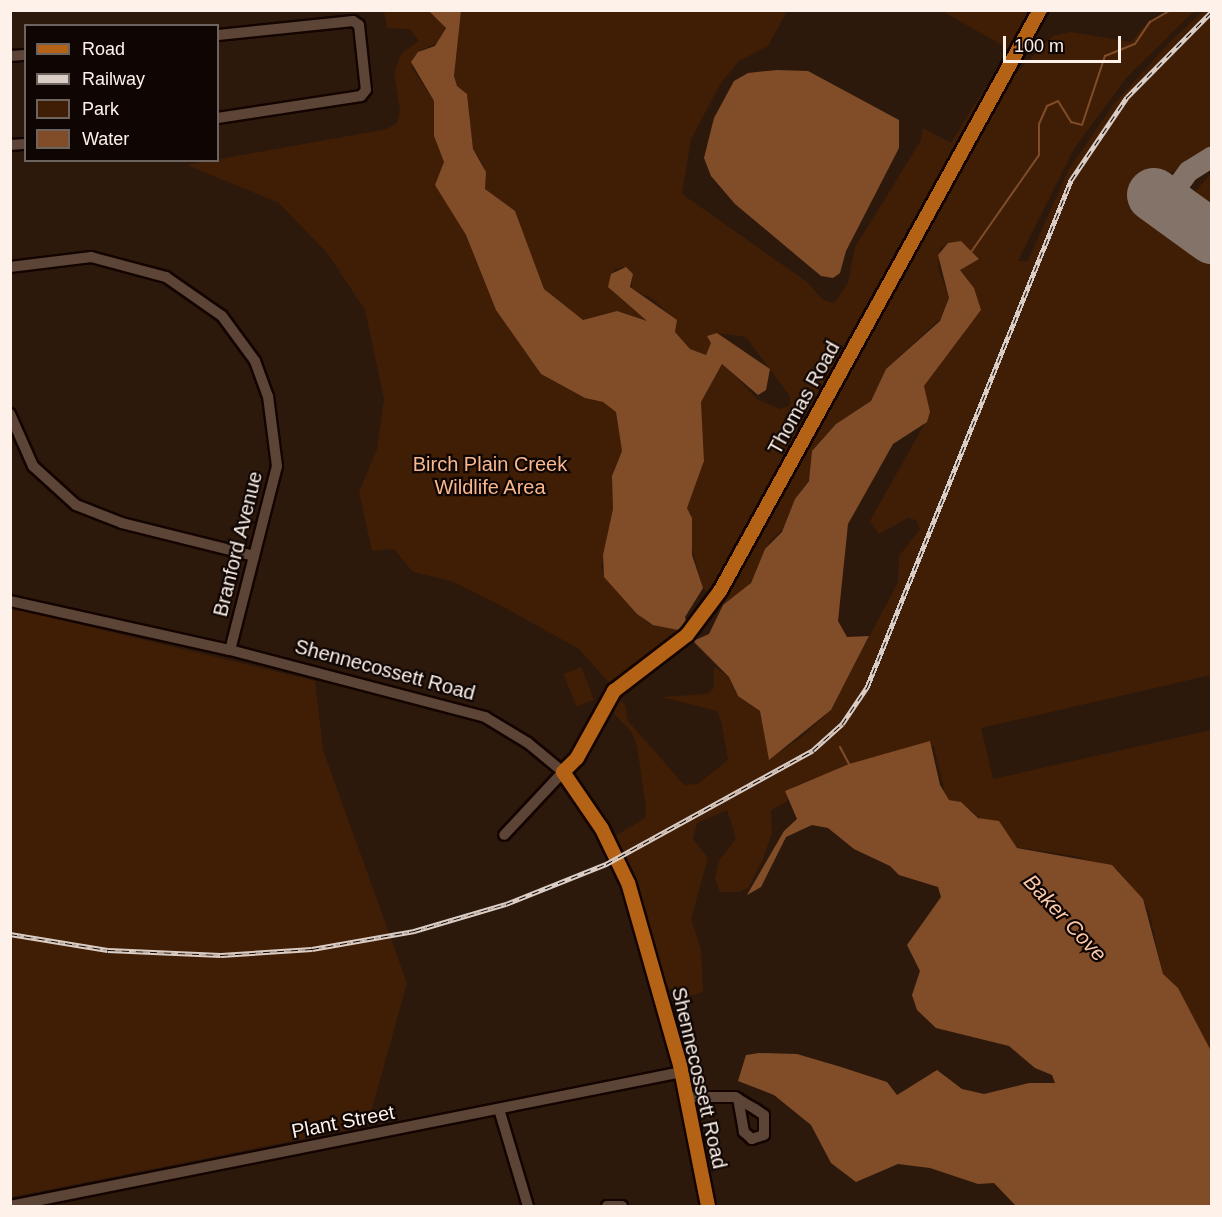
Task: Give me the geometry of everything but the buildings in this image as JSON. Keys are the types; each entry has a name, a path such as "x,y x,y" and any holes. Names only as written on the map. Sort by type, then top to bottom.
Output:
{"main road":[{"name":"Thomas Road","path":"563,772 577,758 614,692 689,633 734,569 1040,10"},
{"name":"Shennecossett Road","path":"563,772 602,829 628,883 682,1072 685,1097 708,1206"}],"street":[{"path":"219,35 353,21 359,25 366,90 361,96 219,118"},
{"name":"Branford Avenue","path":"10,267 91,257 141,267 189,289 234,329 265,384 276,447 274,483 230,650"},
{"path":"10,277 23,265"},
{"path":"10,414 33,466 76,505 122,523 254,556"},
{"name":"Shennecossett Road","path":"10,601 230,650 468,710 528,743 563,772"},
{"path":"504,835 563,772"},
{"name":"Plant Street","path":"10,1206 682,1072"},
{"path":"685,1097 728,1095 738,1099"},
{"path":"499,1109 528,1206"},
{"path":"608,1206 622,1206"}],"green space":[{"name":"Birch Plain Creek Wildlife Area","path":"384,11 429,11 446,24 438,43 421,50 412,68 434,101 434,136 444,162 438,189 466,235 496,310 541,374 585,398 603,402 616,412 622,451 614,470 613,509 601,567 604,576 637,614 649,623 683,631 609,683 579,649 500,605 451,581 413,572 394,549 372,551 359,492 377,449 384,399 365,310 328,254 279,203 187,165 219,162 219,159 387,129 397,123 400,110 394,72 402,53 419,41 410,29 387,28"},
{"path":"461,11 787,11 768,46 739,61 721,83 691,139 682,194 807,282 823,300 834,303 848,283 855,247 920,142 923,128 951,143 986,86 1014,75 1053,36 1071,32 1131,42 1149,21 1167,11 1194,11 1126,78 1074,149 1018,261 1028,261 1069,169 1114,104 1170,42 1203,11 1211,11 1211,145 1170,174 1143,209 1211,258 1211,675 981,728 993,779 1211,730 1211,1051 1163,974 1149,911 1118,870 1075,856 1015,847 967,807 946,798 934,746 862,760 795,786 786,802 771,810 772,833 763,859 749,887 740,892 720,892 715,879 719,861 736,838 727,810 697,823 693,839 708,858 691,919 701,949 703,992 682,998 665,984 643,907 614,837 645,818 646,807 637,746 631,731 614,714 616,705 621,701 625,705 628,721 684,785 698,784 728,760 721,720 717,711 662,697 707,694 714,688 714,667 729,677 736,694 760,711 769,759 803,736 831,710 898,582 899,556 920,529 916,520 908,518 879,534 870,521 930,414 924,386 981,310 974,288 960,270 972,255 953,242 940,248 938,267 949,298 943,316 886,369 871,401 836,424 812,451 811,477 795,499 786,526 770,541 748,588 723,605 703,588 690,541 692,518 687,508 704,461 701,402 723,363 757,399 780,409 790,406 790,396 746,337 717,333 706,355 690,349 675,332 677,322 653,299 632,289 632,278 623,267 614,270 613,292 647,321 617,311 581,320 544,289 515,211 485,189 484,166 473,149 467,94 457,86 454,76"},
{"path":"942,11 1030,11 1009,49"},
{"path":"1211,173 1211,215 1201,207 1196,191"},
{"path":"11,608 315,681 323,750 407,983 367,1126 11,1197"},
{"path":"581,667 594,699 576,707 563,674"}],"water":[{"path":"429,11 461,11 454,76 457,86 467,94 473,149 486,172 485,189 515,211 544,289 583,320 617,311 647,321 608,287 611,274 626,267 633,274 630,287 677,320 675,332 690,349 706,355 711,343 707,336 717,333 770,369 766,390 758,395 722,364 701,402 704,461 687,508 692,518 692,555 703,588 685,617 687,626 683,631 653,625 637,614 604,577 603,555 613,509 612,476 622,451 616,412 603,402 585,398 541,374 496,310 466,235 435,185 444,162 434,136 434,101 411,62 418,52 435,46 446,28"},
{"path":"777,70 808,71 899,120 899,148 846,251 840,273 833,278 821,276 735,204 711,176 704,158 714,118 734,81 748,73"},
{"path":"961,241 979,259 960,270 974,288 981,310 924,386 930,412 927,422 893,444 848,524 838,621 847,637 869,636 831,710 769,760 760,711 738,696 729,677 693,641 709,634 723,605 751,583 765,549 782,532 795,499 809,481 812,451 836,424 871,401 886,369 940,321 949,298 938,255 948,243"},
{"name":"Baker Cove","path":"930,741 940,785 949,800 961,802 978,818 999,821 1017,848 1112,865 1143,899 1163,974 1178,988 1211,1051 1211,1206 1016,1206 994,1183 978,1184 930,1168 898,1164 856,1182 831,1163 811,1125 774,1095 738,1081 746,1055 759,1053 797,1054 841,1067 887,1082 897,1095 937,1070 962,1089 984,1094 1029,1083 1055,1083 1052,1075 1035,1068 1009,1046 936,1028 917,1010 912,995 920,971 907,945 941,897 938,887 899,875 890,866 854,849 828,828 812,825 786,837 761,887 747,895 784,831 797,819 785,791 849,764"}],"waterway":[{"path":"969,255 1039,155 1039,124 1047,106 1058,101 1071,122 1082,125 1105,56 1135,44 1150,22 1171,10"},
{"path":"840,747 849,764"}],"taxiway":[{"path":"1186,218 1176,199 1177,186 1188,171 1212,156"}],"runway":[{"path":"1154,195 1212,237"}],"railway":[{"path":"10,934 108,950 221,955 312,949 414,931 506,904 606,864 813,750 842,724 867,687 1071,180 1127,97 1212,11"}]}
